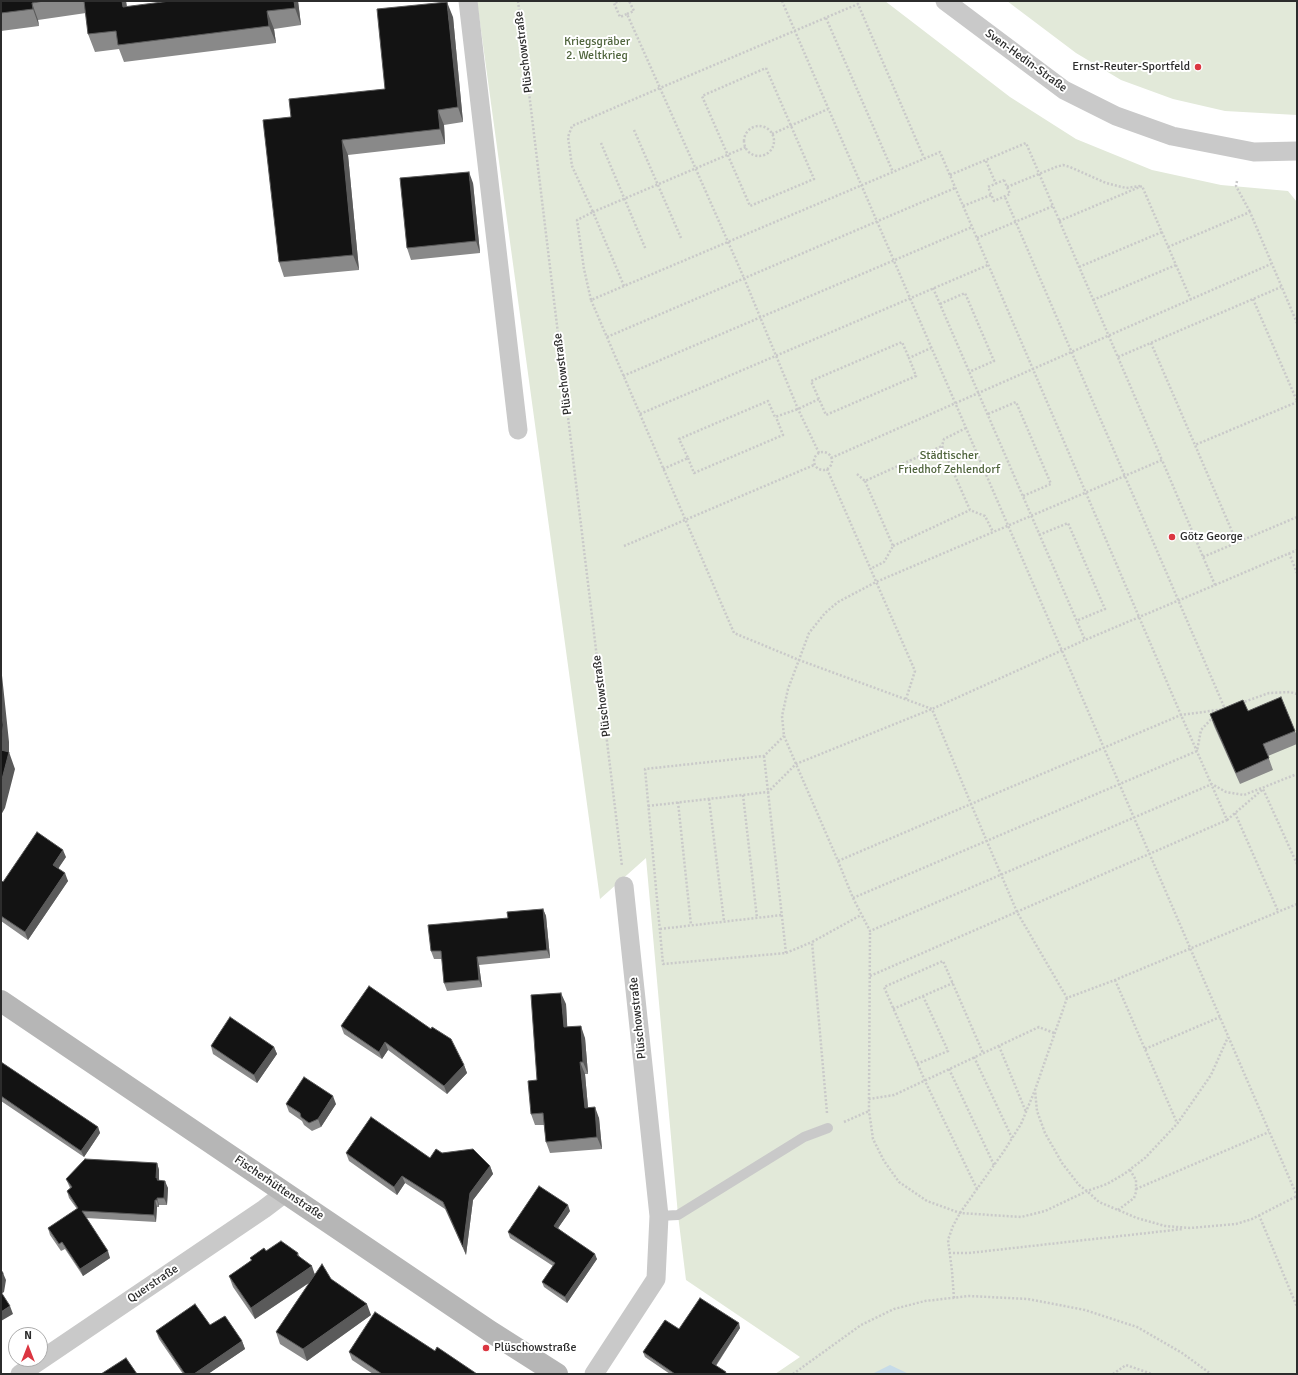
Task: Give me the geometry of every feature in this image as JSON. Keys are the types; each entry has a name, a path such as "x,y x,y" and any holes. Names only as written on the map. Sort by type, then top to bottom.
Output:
{"street":[{"path":"468,1 518,430"},
{"name":"Sven-Hedin-Straße","path":"945,1 1064,90 1116,116 1172,136 1254,152 1297,151"},
{"name":"Plüschowstraße","path":"594,1374 656,1279 659,1216 624,886"},
{"name":"Fischerhüttenstraße","path":"1,1001 491,1332 557,1374"},
{"name":"Querstraße","path":"20,1374 264,1210 285,1193"}],"lane":[{"path":"659,1216 678,1215 804,1137 828,1128"}],"path":[{"name":"Plüschowstraße","path":"518,1 624,886"},
{"path":"620,1 614,4 620,17 634,11 629,1"},
{"path":"782,1 1297,1196 1259,1215 1236,1224 969,1253 950,1253"},
{"path":"624,286 572,166 568,137 572,126 660,88 858,4 924,158"},
{"path":"627,14 727,243 744,278 798,409 819,453"},
{"path":"826,18 892,172"},
{"path":"766,68 814,179 750,206 728,155 702,96 766,68"},
{"path":"772,134 828,109"},
{"path":"754,127 764,127 772,134 774,138 773,148 766,154 757,156 752,154 744,142 747,133 754,127"},
{"path":"634,130 681,238"},
{"path":"601,143 646,250"},
{"path":"950,175 1026,143 1215,585"},
{"path":"746,147 577,220 584,269 591,300 734,633 799,660 932,708 1017,912 1067,998"},
{"path":"591,300 940,152 1227,820"},
{"path":"986,160 996,184"},
{"path":"1007,187 1063,165 1114,185 1126,188 1142,186"},
{"path":"1004,180 1007,187 1010,194 994,201 988,187 1004,180"},
{"path":"1237,181 1236,186 1250,212 1297,323"},
{"path":"1059,221 1142,186"},
{"path":"1142,186 1191,300"},
{"path":"607,337 956,188"},
{"path":"963,206 991,195"},
{"path":"1004,197 1225,709"},
{"path":"977,238 1053,206"},
{"path":"1168,247 1250,212"},
{"path":"624,376 972,227"},
{"path":"1079,268 1162,232"},
{"path":"831,458 1271,264"},
{"path":"640,414 988,265"},
{"path":"1093,300 1176,265"},
{"path":"1118,357 1282,287"},
{"path":"933,288 1085,640"},
{"path":"940,304 965,293 994,362 969,372"},
{"path":"1195,445 1297,401 1253,299"},
{"path":"902,342 916,376 826,415 819,399 811,381 902,342"},
{"path":"1151,343 1237,543"},
{"path":"909,358 931,348"},
{"path":"776,417 819,399"},
{"path":"768,401 783,435 694,473 688,458 679,439 768,401"},
{"path":"988,414 1016,402 1028,429 1051,484 1023,496"},
{"path":"966,428 944,439 942,446 970,510 985,516 993,532"},
{"path":"865,480 942,446"},
{"path":"819,453 827,453 831,458 832,463 827,469 821,470 814,465 814,459 819,453"},
{"path":"663,469 688,458"},
{"path":"1162,460 876,582 838,602 825,613 809,633 788,689 782,716 784,736 861,914 870,931 869,1111 873,1139 890,1171 899,1182 927,1201 960,1213 1021,1216 1045,1211 1087,1191 1107,1184 1130,1170 1145,1158 1177,1124 1211,1075 1228,1037"},
{"path":"624,546 814,465"},
{"path":"827,469 915,670 906,699"},
{"path":"857,474 865,480 892,546"},
{"path":"870,569 884,562 892,546 970,510"},
{"path":"1204,557 1297,517"},
{"path":"1040,535 1068,523 1105,609 1076,621"},
{"path":"648,806 768,792 796,764 932,708 1085,640 1297,550"},
{"path":"1289,553 1297,573"},
{"path":"1240,704 1269,693 1290,692 1297,694"},
{"path":"838,861 1181,715 1232,707"},
{"path":"1197,751 1201,730 1211,718 1225,709"},
{"path":"784,736 764,756 645,769 663,964 786,952 812,942 861,914"},
{"path":"854,898 1197,751"},
{"path":"764,756 786,952"},
{"path":"1212,784 1226,792 1244,796 1297,774"},
{"path":"870,931 1212,784"},
{"path":"870,976 1227,820 1263,789"},
{"path":"1263,789 1297,864"},
{"path":"743,795 757,918"},
{"path":"709,799 724,921"},
{"path":"678,802 691,925"},
{"path":"1235,814 1278,911"},
{"path":"954,1298 948,1240 953,1226 960,1213 1012,1138 1026,1112 1067,998 1115,980 1297,904"},
{"path":"660,929 782,914"},
{"path":"812,942 828,1128 869,1111"},
{"path":"977,1189 917,1064 884,987 943,961 983,1053"},
{"path":"1115,980 1177,1124"},
{"path":"894,1008 953,983"},
{"path":"917,1064 948,1051 923,996"},
{"path":"1145,1049 1220,1017"},
{"path":"869,1099 894,1095 1039,1027 1054,1033"},
{"path":"999,1046 1026,1112"},
{"path":"974,1057 1012,1138"},
{"path":"949,1069 994,1165"},
{"path":"1035,1090 1037,1111 1045,1133 1062,1163 1080,1185 1099,1202 1137,1218 1165,1226 1190,1228"},
{"path":"1136,1189 1269,1132"},
{"path":"1118,1210 1134,1198 1136,1180 1130,1170"},
{"path":"1259,1215 1297,1307"},
{"path":"793,1374 861,1325 894,1309 925,1301 969,1296 1028,1299 1085,1310 1137,1327 1182,1353 1211,1374"},
{"path":"1113,1374 1126,1365 1152,1374"}],"green space":[{"name":"Städtischer Friedhof Zehlendorf","path":"477,1 885,1 1010,97 1076,139 1152,170 1221,185 1288,191 1297,202 1297,1374 775,1374 800,1357 686,1280 678,1215 646,858 600,899"},
{"name":"Ernst-Reuter-Sportfeld","path":"1007,1 1297,1 1297,115 1225,111 1173,99 1121,80 1076,53"}],"water":[{"path":"890,1365 909,1374 872,1374"}],"building":[{"path":"1,1 44,1 32,3 33,9 1,13"},
{"path":"84,1 122,1 123,7 170,1 294,1 295,8 267,11 269,26 118,45 116,31 88,34"},
{"path":"447,2 458,107 438,110 440,129 342,140 353,255 279,262 263,120 291,117 289,99 385,89 377,9"},
{"path":"469,172 476,241 407,248 400,178"},
{"path":"1281,697 1295,731 1263,744 1269,758 1236,773 1210,714 1243,700 1248,711"},
{"path":"1,705 3,725 1,750"},
{"path":"1,750 9,752 1,783"},
{"path":"37,832 63,850 53,865 65,873 25,932 1,916 1,880 3,882"},
{"path":"543,909 547,950 477,957 479,980 444,983 441,951 431,951 428,925 508,918 507,912"},
{"path":"369,986 431,1029 432,1027 451,1039 464,1065 444,1086 385,1042 379,1052 341,1026"},
{"path":"561,993 564,1027 581,1026 583,1062 580,1062 585,1108 595,1107 597,1137 546,1142 543,1113 531,1114 528,1081 537,1080 531,995"},
{"path":"230,1017 274,1047 254,1075 211,1046"},
{"path":"1,1062 98,1127 81,1151 1,1096"},
{"path":"304,1077 333,1096 318,1119 309,1123 301,1117 300,1113 286,1104"},
{"path":"371,1117 430,1158 436,1149 442,1153 473,1149 490,1166 470,1193 463,1247 443,1202 402,1176 394,1187 346,1153"},
{"path":"85,1159 157,1163 156,1178 158,1178 157,1180 165,1181 164,1198 157,1198 157,1200 155,1200 154,1215 82,1211 108,1251 80,1269 62,1242 59,1244 48,1228 78,1208 67,1191 72,1187 66,1179"},
{"path":"539,1186 568,1205 554,1226 595,1254 565,1297 542,1282 555,1263 508,1232"},
{"path":"281,1241 298,1253 297,1255 312,1266 251,1308 229,1276 252,1260 250,1258 264,1248 266,1251"},
{"path":"322,1264 331,1279 367,1304 303,1349 276,1332"},
{"path":"1,1270 3,1273 1,1284"},
{"path":"1,1292 10,1306 1,1312"},
{"path":"700,1298 739,1323 712,1363 726,1372 725,1374 675,1374 643,1352 665,1320 679,1329"},
{"path":"195,1304 210,1325 225,1316 242,1341 194,1374 185,1374 156,1331"},
{"path":"375,1312 435,1351 437,1347 477,1374 382,1374 349,1352"},
{"path":"126,1358 137,1374 101,1374"}],"place":[{"name":"Ernst-Reuter-Sportfeld","path":"1198,67"},
{"name":"Götz George","path":"1172,537"},
{"name":"Plüschowstraße","path":"486,1348"}],"park label":[{"name":"Kriegsgräber 2. Weltkrieg","path":"597,49"}]}
